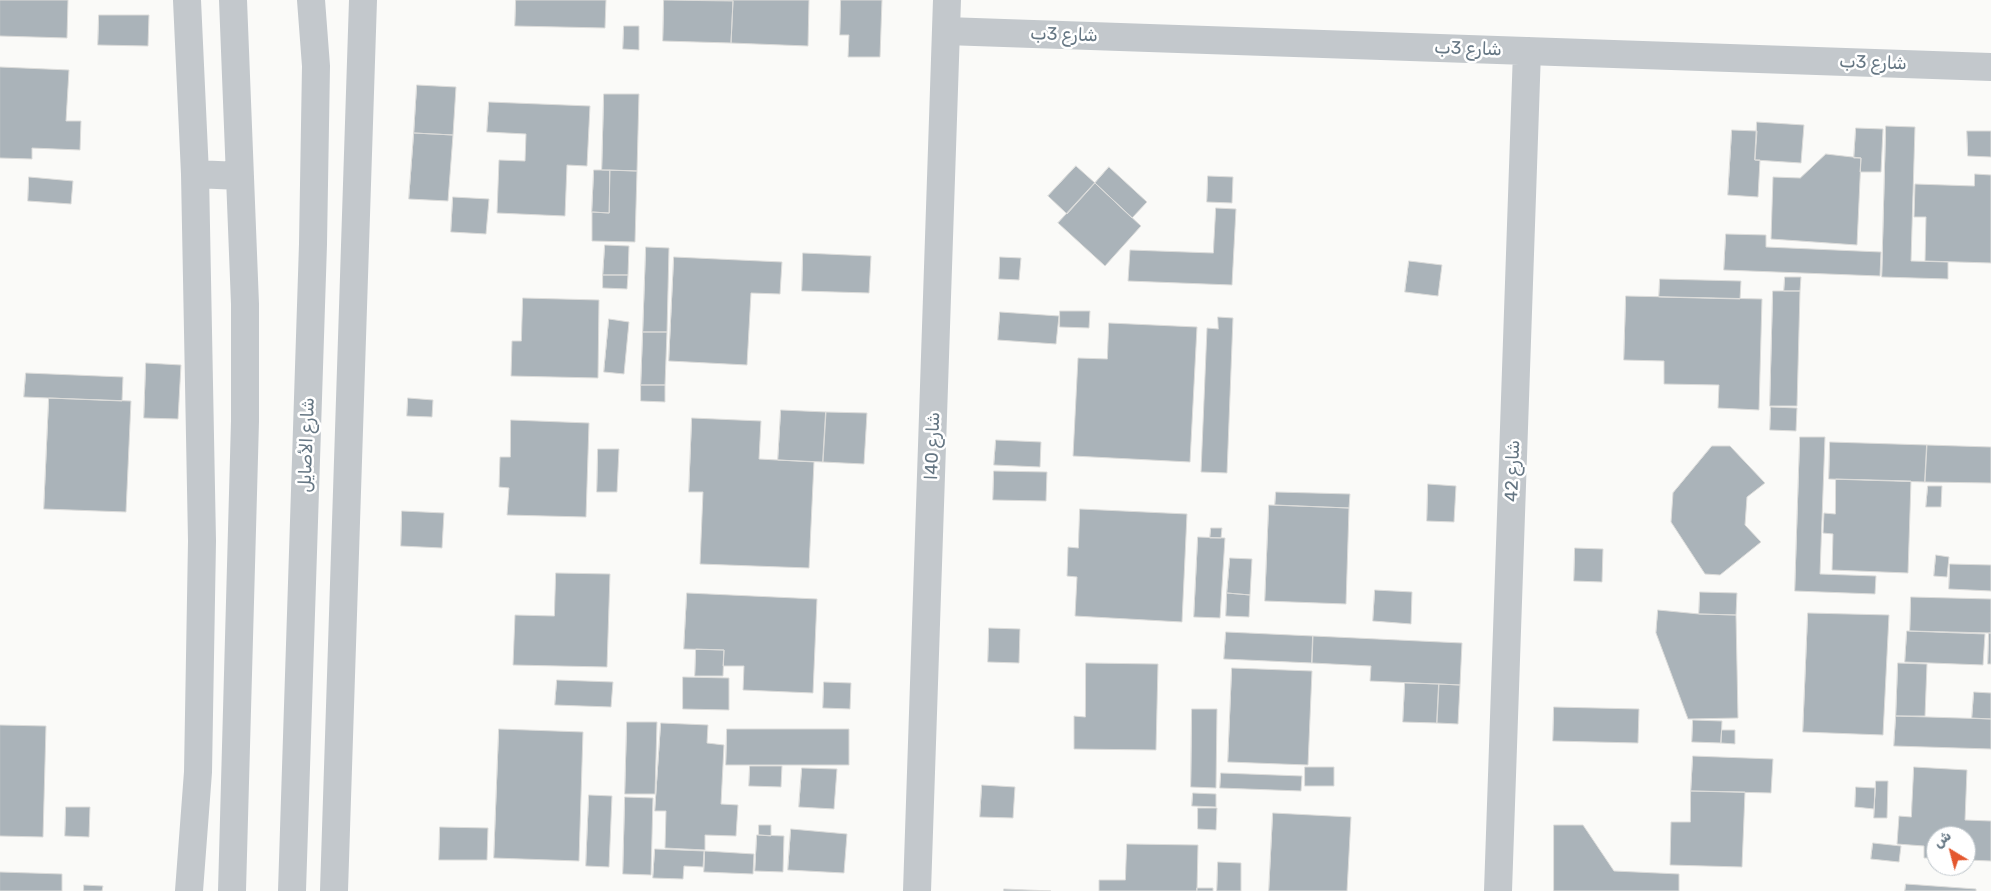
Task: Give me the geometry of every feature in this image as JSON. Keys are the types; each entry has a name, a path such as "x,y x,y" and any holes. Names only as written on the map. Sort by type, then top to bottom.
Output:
{"street":[{"path":"188,0 195,174 202,541 198,772 190,891"},
{"path":"232,891 245,421 245,304 233,0"},
{"name":"شارع الأصايل","path":"292,891 313,244 316,66 311,0"},
{"path":"334,891 363,0"},
{"name":"شارع 40ا","path":"917,891 947,0"},
{"name":"شارع 3ب","path":"946,30 1991,67"},
{"name":"شارع 42","path":"1498,891 1527,51"},
{"path":"195,174 240,176"}],"building":[{"path":"0,0 68,0 67,38 0,36"},
{"path":"516,0 606,0 605,28 515,26"},
{"path":"664,0 733,1 731,43 663,41"},
{"path":"694,0 809,0 808,46 731,43 733,1"},
{"path":"841,0 882,0 880,57 848,57 849,35 840,35"},
{"path":"99,15 149,15 148,46 98,45"},
{"path":"624,26 639,26 639,50 623,49"},
{"path":"0,67 69,70 66,121 81,121 80,150 32,148 32,159 0,158"},
{"path":"417,85 456,87 453,135 414,133"},
{"path":"604,94 639,94 637,171 602,170"},
{"path":"489,102 590,106 587,166 567,165 565,216 497,213 499,160 525,161 526,134 487,132"},
{"path":"1757,122 1804,125 1801,163 1755,160"},
{"path":"1886,126 1915,127 1911,261 1948,262 1948,279 1882,277"},
{"path":"1856,128 1883,129 1881,172 1860,172 1861,158 1854,158"},
{"path":"1732,130 1757,131 1755,160 1760,160 1758,197 1728,195"},
{"path":"1967,131 1991,131 1991,157 1968,156"},
{"path":"414,133 453,135 448,201 409,199"},
{"path":"1826,154 1861,158 1857,245 1771,239 1773,177 1800,178"},
{"path":"1076,166 1095,183 1067,214 1048,196"},
{"path":"1109,167 1147,202 1132,218 1095,183"},
{"path":"594,170 610,170 609,213 592,212"},
{"path":"610,170 637,171 635,242 592,241 592,212 609,213"},
{"path":"1975,174 1991,175 1991,263 1925,261 1926,217 1914,217 1915,184 1974,186"},
{"path":"1208,176 1233,177 1232,203 1207,202"},
{"path":"29,177 73,181 71,204 28,201"},
{"path":"1095,183 1141,226 1105,266 1058,223"},
{"path":"453,197 489,199 486,234 451,232"},
{"path":"1216,208 1236,209 1232,285 1128,281 1130,250 1213,253"},
{"path":"1726,234 1766,235 1766,247 1881,252 1880,276 1724,270"},
{"path":"605,245 629,246 628,275 603,275"},
{"path":"646,247 669,248 667,332 643,332"},
{"path":"803,253 871,256 869,293 802,291"},
{"path":"674,257 782,262 780,294 751,293 747,365 669,361"},
{"path":"1000,257 1021,258 1019,280 999,279"},
{"path":"1409,261 1442,265 1438,296 1405,292"},
{"path":"603,275 628,275 627,289 603,288"},
{"path":"1785,277 1801,277 1800,291 1784,291"},
{"path":"1660,279 1741,281 1740,299 1659,297"},
{"path":"1773,291 1800,291 1797,406 1770,406"},
{"path":"1626,296 1762,299 1759,410 1718,408 1719,385 1664,384 1664,361 1624,360"},
{"path":"523,298 599,300 598,378 511,376 512,341 521,341"},
{"path":"1060,311 1090,311 1089,328 1060,327"},
{"path":"1000,312 1059,316 1056,344 998,340"},
{"path":"1218,317 1233,318 1227,473 1201,472 1207,328 1218,329"},
{"path":"609,319 629,322 624,374 604,372"},
{"path":"1109,323 1197,327 1190,462 1073,456 1078,358 1107,359"},
{"path":"643,332 667,332 665,385 641,385"},
{"path":"146,363 181,365 178,419 144,418"},
{"path":"26,373 123,377 122,401 24,397"},
{"path":"641,385 665,385 665,402 641,401"},
{"path":"49,398 131,401 126,512 44,509"},
{"path":"408,398 433,400 432,417 407,416"},
{"path":"1771,407 1797,408 1796,431 1770,430"},
{"path":"781,410 826,412 823,462 778,460"},
{"path":"826,412 867,413 864,464 823,462"},
{"path":"692,418 761,421 759,459 814,462 809,568 700,564 703,492 689,492"},
{"path":"511,420 589,423 586,517 507,515 509,488 499,487 500,457 510,457"},
{"path":"1800,437 1825,437 1820,574 1876,576 1875,594 1795,591"},
{"path":"996,440 1041,442 1040,467 994,465"},
{"path":"1830,442 1927,445 1925,482 1829,479"},
{"path":"1927,445 1991,447 1991,483 1925,482"},
{"path":"1712,446 1730,446 1765,483 1747,497 1745,525 1761,542 1720,575 1705,574 1671,522 1673,493"},
{"path":"598,449 619,449 617,492 597,492"},
{"path":"994,471 1047,472 1046,501 993,500"},
{"path":"1836,479 1911,481 1908,573 1832,570 1833,534 1823,533 1824,513 1835,514"},
{"path":"1428,484 1456,486 1454,522 1427,521"},
{"path":"1928,486 1942,486 1941,507 1926,507"},
{"path":"1276,492 1350,494 1349,508 1275,505"},
{"path":"1269,505 1349,508 1346,604 1265,601"},
{"path":"1080,509 1187,514 1182,622 1075,616 1077,577 1067,576 1068,547 1078,548"},
{"path":"402,511 444,513 442,548 401,546"},
{"path":"1211,528 1222,528 1221,538 1210,538"},
{"path":"1198,537 1225,538 1220,618 1194,617"},
{"path":"1575,548 1603,549 1602,582 1574,581"},
{"path":"1936,555 1949,557 1947,577 1934,576"},
{"path":"1230,558 1252,559 1250,595 1227,593"},
{"path":"1950,564 1991,565 1991,591 1949,589"},
{"path":"556,573 610,574 607,667 513,665 515,615 554,616"},
{"path":"1375,590 1412,592 1411,624 1373,621"},
{"path":"1700,592 1737,593 1736,615 1699,614"},
{"path":"687,593 817,599 813,693 743,690 744,666 723,666 724,650 684,649"},
{"path":"1227,593 1250,595 1249,617 1226,616"},
{"path":"1911,597 1991,599 1991,633 1910,631"},
{"path":"1658,610 1736,615 1738,718 1688,719 1656,633"},
{"path":"1808,613 1889,615 1883,735 1803,732"},
{"path":"989,628 1020,629 1019,663 988,662"},
{"path":"1907,631 1985,634 1983,665 1905,662"},
{"path":"1226,632 1313,636 1312,663 1224,659"},
{"path":"1989,633 1991,633 1991,664 1988,664"},
{"path":"1313,636 1462,643 1460,685 1370,681 1371,666 1312,663"},
{"path":"696,649 724,650 723,676 695,676"},
{"path":"1086,663 1158,664 1156,750 1074,749 1074,716 1085,717"},
{"path":"1898,663 1927,664 1925,716 1896,716"},
{"path":"1232,668 1312,671 1308,765 1228,762"},
{"path":"683,677 729,678 729,710 683,709"},
{"path":"557,680 613,682 611,707 555,705"},
{"path":"824,682 851,683 850,709 823,708"},
{"path":"1405,683 1439,684 1437,723 1403,722"},
{"path":"1439,684 1460,685 1458,724 1437,723"},
{"path":"1974,692 1991,693 1991,719 1972,718"},
{"path":"1554,707 1639,709 1638,743 1553,741"},
{"path":"1192,709 1217,709 1216,788 1191,787"},
{"path":"1896,716 1991,719 1991,749 1894,746"},
{"path":"1693,720 1722,721 1721,743 1692,742"},
{"path":"627,722 657,722 655,794 625,794"},
{"path":"661,723 708,725 707,743 724,745 721,804 738,805 736,836 705,835 705,850 665,848 666,811 655,811"},
{"path":"0,725 46,726 43,837 0,836"},
{"path":"499,729 583,732 579,861 494,858"},
{"path":"727,729 849,729 849,765 726,765"},
{"path":"1722,730 1735,730 1735,744 1721,743"},
{"path":"1693,756 1773,759 1771,793 1691,791"},
{"path":"750,766 782,766 781,787 749,786"},
{"path":"1305,767 1334,767 1334,786 1305,786"},
{"path":"1914,767 1967,770 1965,820 1991,821 1991,861 1976,860 1976,826 1926,826 1926,858 1924,858 1924,846 1897,844 1899,816 1911,817"},
{"path":"802,768 837,769 834,809 799,807"},
{"path":"1221,773 1302,776 1301,791 1220,788"},
{"path":"1876,781 1888,781 1887,818 1874,818"},
{"path":"982,785 1015,787 1013,818 980,817"},
{"path":"1856,787 1875,788 1874,809 1855,807"},
{"path":"1691,791 1745,792 1742,867 1670,865 1671,822 1690,822"},
{"path":"1193,793 1216,794 1216,807 1192,806"},
{"path":"589,795 612,796 609,867 586,866"},
{"path":"625,797 653,798 651,875 623,874"},
{"path":"66,807 90,807 89,837 65,836"},
{"path":"1198,808 1217,808 1216,830 1198,829"},
{"path":"1273,813 1351,817 1347,891 1269,891"},
{"path":"759,825 771,825 771,836 759,835"},
{"path":"1554,825 1583,825 1614,871 1679,874 1679,891 1554,891"},
{"path":"440,827 488,828 487,860 439,860"},
{"path":"791,829 847,834 844,873 788,870"},
{"path":"757,835 784,836 783,872 755,871"},
{"path":"1873,843 1901,846 1899,862 1871,859"},
{"path":"1127,844 1198,845 1197,891 1099,891 1099,880 1125,880"},
{"path":"655,849 704,851 703,867 684,866 683,879 653,878"},
{"path":"705,851 754,854 753,874 704,872"},
{"path":"1218,862 1241,863 1241,891 1217,891"},
{"path":"0,872 62,874 62,891 0,891"},
{"path":"1906,884 1976,889 1976,891 1905,891"},
{"path":"84,885 103,886 102,891 84,891"},
{"path":"1197,888 1213,888 1213,891 1197,891"},
{"path":"1004,889 1051,891 1004,891"}]}
